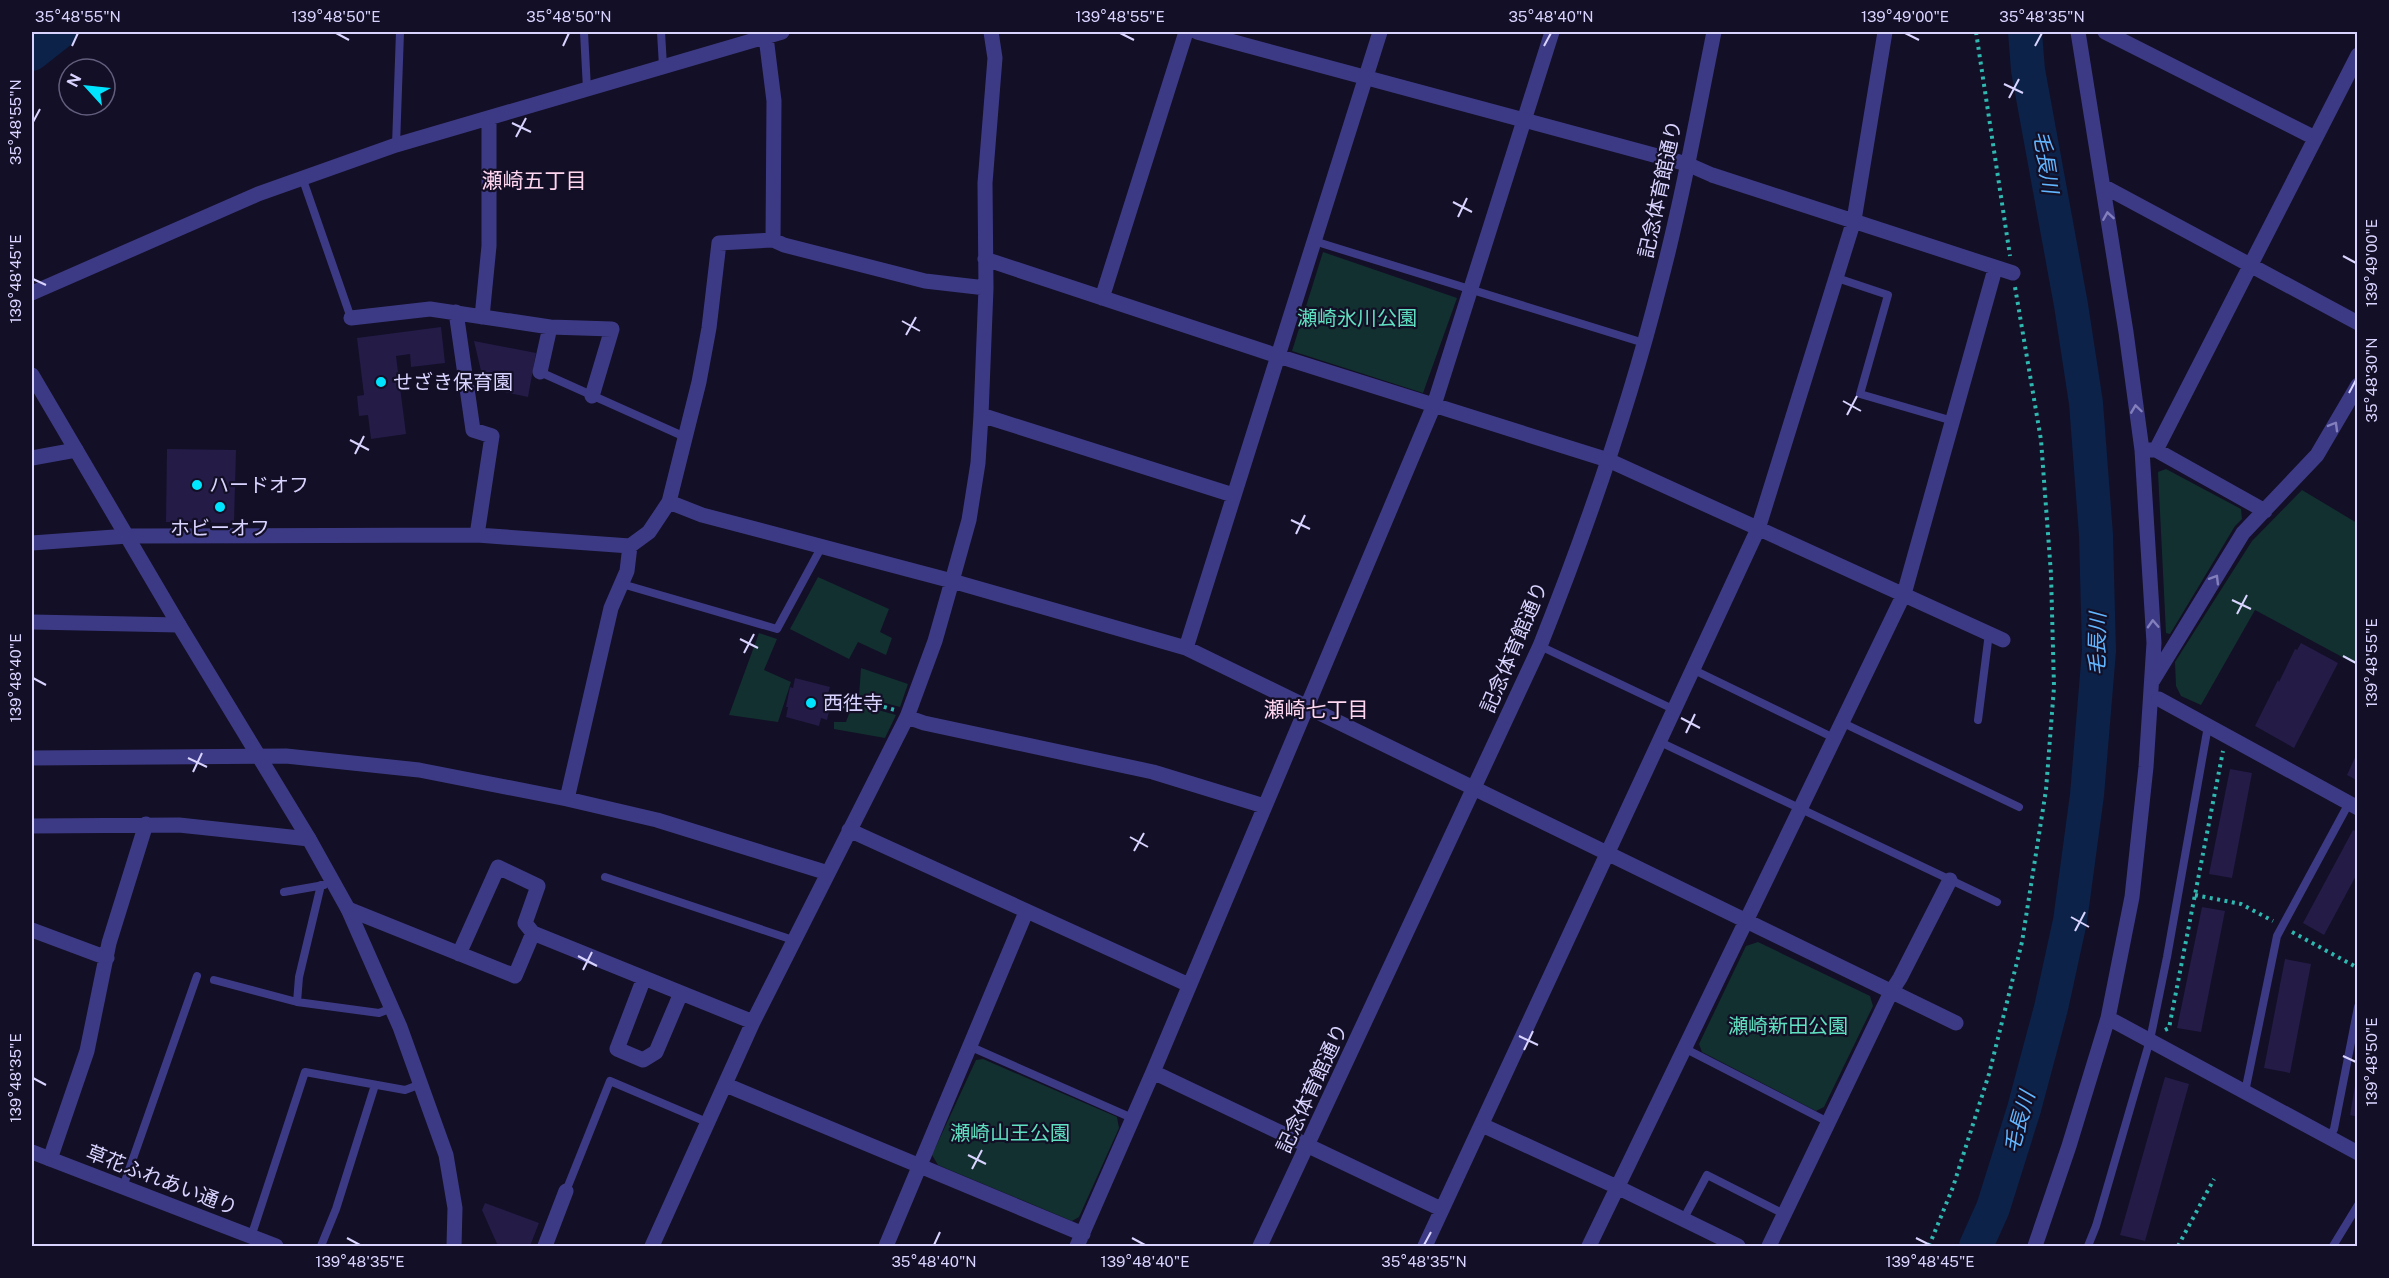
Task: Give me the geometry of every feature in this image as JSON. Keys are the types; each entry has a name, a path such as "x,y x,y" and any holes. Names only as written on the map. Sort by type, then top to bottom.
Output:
{"street":[{"path":"652,1246 709,1124 753,1022 908,715 935,641 952,581 969,520 978,464 986,288 985,183 995,58 991,32"},
{"path":"1102,298 1186,32"},
{"path":"1197,32 1688,164 1712,175 1982,261 1995,269 2013,273"},
{"path":"1186,648 1380,32"},
{"path":"726,1085 919,1167 1080,1240 1434,405 1552,32"},
{"name":"記念体育館通り","path":"1260,1246 1540,646 1566,582 1608,460 1660,285 1688,164 1714,32"},
{"path":"1425,1246 1758,529 1854,220 1885,32"},
{"path":"2035,1246 2049,1211 2108,1018 2132,897 2154,692 2149,450 2078,32"},
{"path":"2105,32 2315,138"},
{"path":"32,293 248,199 396,146 774,34 773,240"},
{"path":"2149,450 2250,267 2358,55"},
{"path":"482,317 489,246 489,118"},
{"path":"2103,186 2358,323"},
{"path":"32,543 128,536 477,535 630,546 649,532 669,502 709,328 719,243 773,240 784,245 925,281 986,288"},
{"path":"985,259 1278,356 1608,460 1996,637"},
{"path":"1589,1246 1904,594 1995,269"},
{"path":"351,318 430,309 550,327 612,329 592,396"},
{"path":"456,312 473,430 492,436 477,535"},
{"path":"540,372 550,327"},
{"path":"32,375 179,625 309,839 327,884 348,909 392,1008 446,1155 455,1208 454,1246"},
{"path":"2154,692 2243,533 2317,455 2358,385"},
{"path":"981,415 1233,495"},
{"path":"32,458 76,450"},
{"path":"2149,450 2265,511"},
{"path":"669,502 702,515 952,581 1186,648 1956,1023"},
{"path":"567,799 611,608 627,571 630,546"},
{"path":"32,622 179,625"},
{"path":"2154,692 2208,726 2354,805"},
{"path":"908,715 935,726 1153,772 1264,806"},
{"path":"32,758 286,756 419,771 567,799 657,820 828,873"},
{"path":"50,1159 87,1051 109,944 146,824"},
{"path":"32,826 179,825 309,839"},
{"path":"849,830 1189,985"},
{"path":"459,954 498,867 538,885 525,923 533,933 753,1022"},
{"path":"1769,1246 1891,992 1950,880"},
{"path":"348,909 514,976 533,933"},
{"path":"886,1246 1026,912"},
{"path":"32,930 107,958"},
{"path":"644,978 617,1049 643,1060 656,1052 681,993"},
{"path":"2108,1018 2358,1153"},
{"path":"1153,1072 1309,1144 1441,1209"},
{"path":"1482,1125 1738,1246"},
{"name":"草花ふれあい通り","path":"32,1152 276,1246"},
{"path":"545,1246 566,1191"}],"lane":[{"path":"396,146 400,32"},
{"path":"584,32 587,91"},
{"path":"661,32 663,66"},
{"path":"303,180 351,318"},
{"path":"1314,241 1644,343"},
{"path":"1837,278 1888,295 1860,394 1953,421"},
{"path":"540,372 685,437"},
{"path":"622,584 777,629 822,546"},
{"path":"1978,720 1996,637"},
{"path":"1540,646 1675,710"},
{"path":"1694,670 1834,738"},
{"path":"1841,722 2019,807"},
{"path":"2088,1246 2096,1226 2150,1040 2208,726"},
{"path":"1660,742 1997,902"},
{"path":"2244,1092 2277,936 2354,805"},
{"path":"605,877 793,940"},
{"path":"284,892 327,884 299,977 297,1002"},
{"path":"123,1187 197,976"},
{"path":"214,980 297,1002 379,1013 392,1008"},
{"path":"2330,1138 2334,1129 2358,1007"},
{"path":"969,1046 1132,1118"},
{"path":"1684,1048 1828,1122"},
{"path":"251,1237 305,1072 405,1090 421,1084"},
{"path":"566,1191 610,1081 709,1124"},
{"path":"321,1246 336,1209 375,1085"},
{"path":"1683,1220 1707,1175 1784,1214"},
{"path":"2333,1246 2358,1205"}],"path":[{"path":"836,707 842,709 845,696 908,715"},
{"path":"2150,1040 2169,1028 2223,749 2229,737"},
{"path":"2178,1246 2214,1179"}],"green space":[{"name":"瀬崎氷川公園","path":"1323,252 1457,298 1423,393 1292,351"},
{"path":"2166,469 2241,509 2242,519 2235,526 2170,634 2166,633 2158,472"},
{"path":"2302,490 2357,523 2357,665 2255,610 2201,705 2181,696 2176,686 2175,662 2252,541"},
{"path":"818,577 889,609 880,632 892,638 886,655 858,642 849,659 790,629"},
{"path":"759,633 777,639 764,670 791,682 778,722 729,715"},
{"path":"861,668 908,684 900,707 859,696"},
{"path":"853,703 896,715 885,738 834,729 834,722 846,722"},
{"name":"瀬崎新田公園","path":"1758,942 1870,996 1873,1006 1824,1107 1816,1111 1702,1052 1699,1044 1746,946"},
{"name":"瀬崎山王公園","path":"983,1059 1117,1117 1119,1128 1079,1217 1072,1221 938,1165 932,1155 976,1060"}],"building":[{"path":"441,327 445,363 411,367 410,354 396,356 406,434 371,439 368,415 359,416 357,396 364,395 357,338"},
{"path":"474,341 536,353 528,397 485,388"},
{"path":"167,449 236,450 234,523 166,522"},
{"path":"2301,643 2338,663 2294,748 2255,726 2295,649 2297,650"},
{"path":"795,678 830,687 828,694 833,695 827,720 821,718 819,726 786,717 790,687 793,688"},
{"path":"2358,751 2358,781 2347,775"},
{"path":"2230,769 2252,773 2232,878 2209,874"},
{"path":"2353,830 2358,832 2358,872 2324,935 2303,923"},
{"path":"2202,907 2225,911 2201,1032 2177,1028"},
{"path":"2285,959 2311,964 2290,1073 2264,1068"},
{"path":"2165,1077 2189,1084 2145,1241 2120,1235"},
{"path":"2356,1080 2358,1080 2358,1117 2350,1115"},
{"path":"485,1203 539,1223 530,1246 498,1246 482,1210"}],"waterway":[{"path":"32,54 60,32"},
{"name":"毛長川","path":"1976,1246 1993,1208 2024,1109 2051,1008 2070,921 2087,795 2099,651 2096,535 2086,403 2071,305 2028,70 2025,32"}],"place":[{"name":"せざき保育園","path":"381,382"},
{"name":"ハードオフ","path":"197,485"},
{"name":"ホビーオフ","path":"220,507"},
{"name":"西徃寺","path":"811,703"}],"district":[{"name":"瀬崎五丁目","path":"534,180"},
{"name":"瀬崎七丁目","path":"1316,709"}]}
